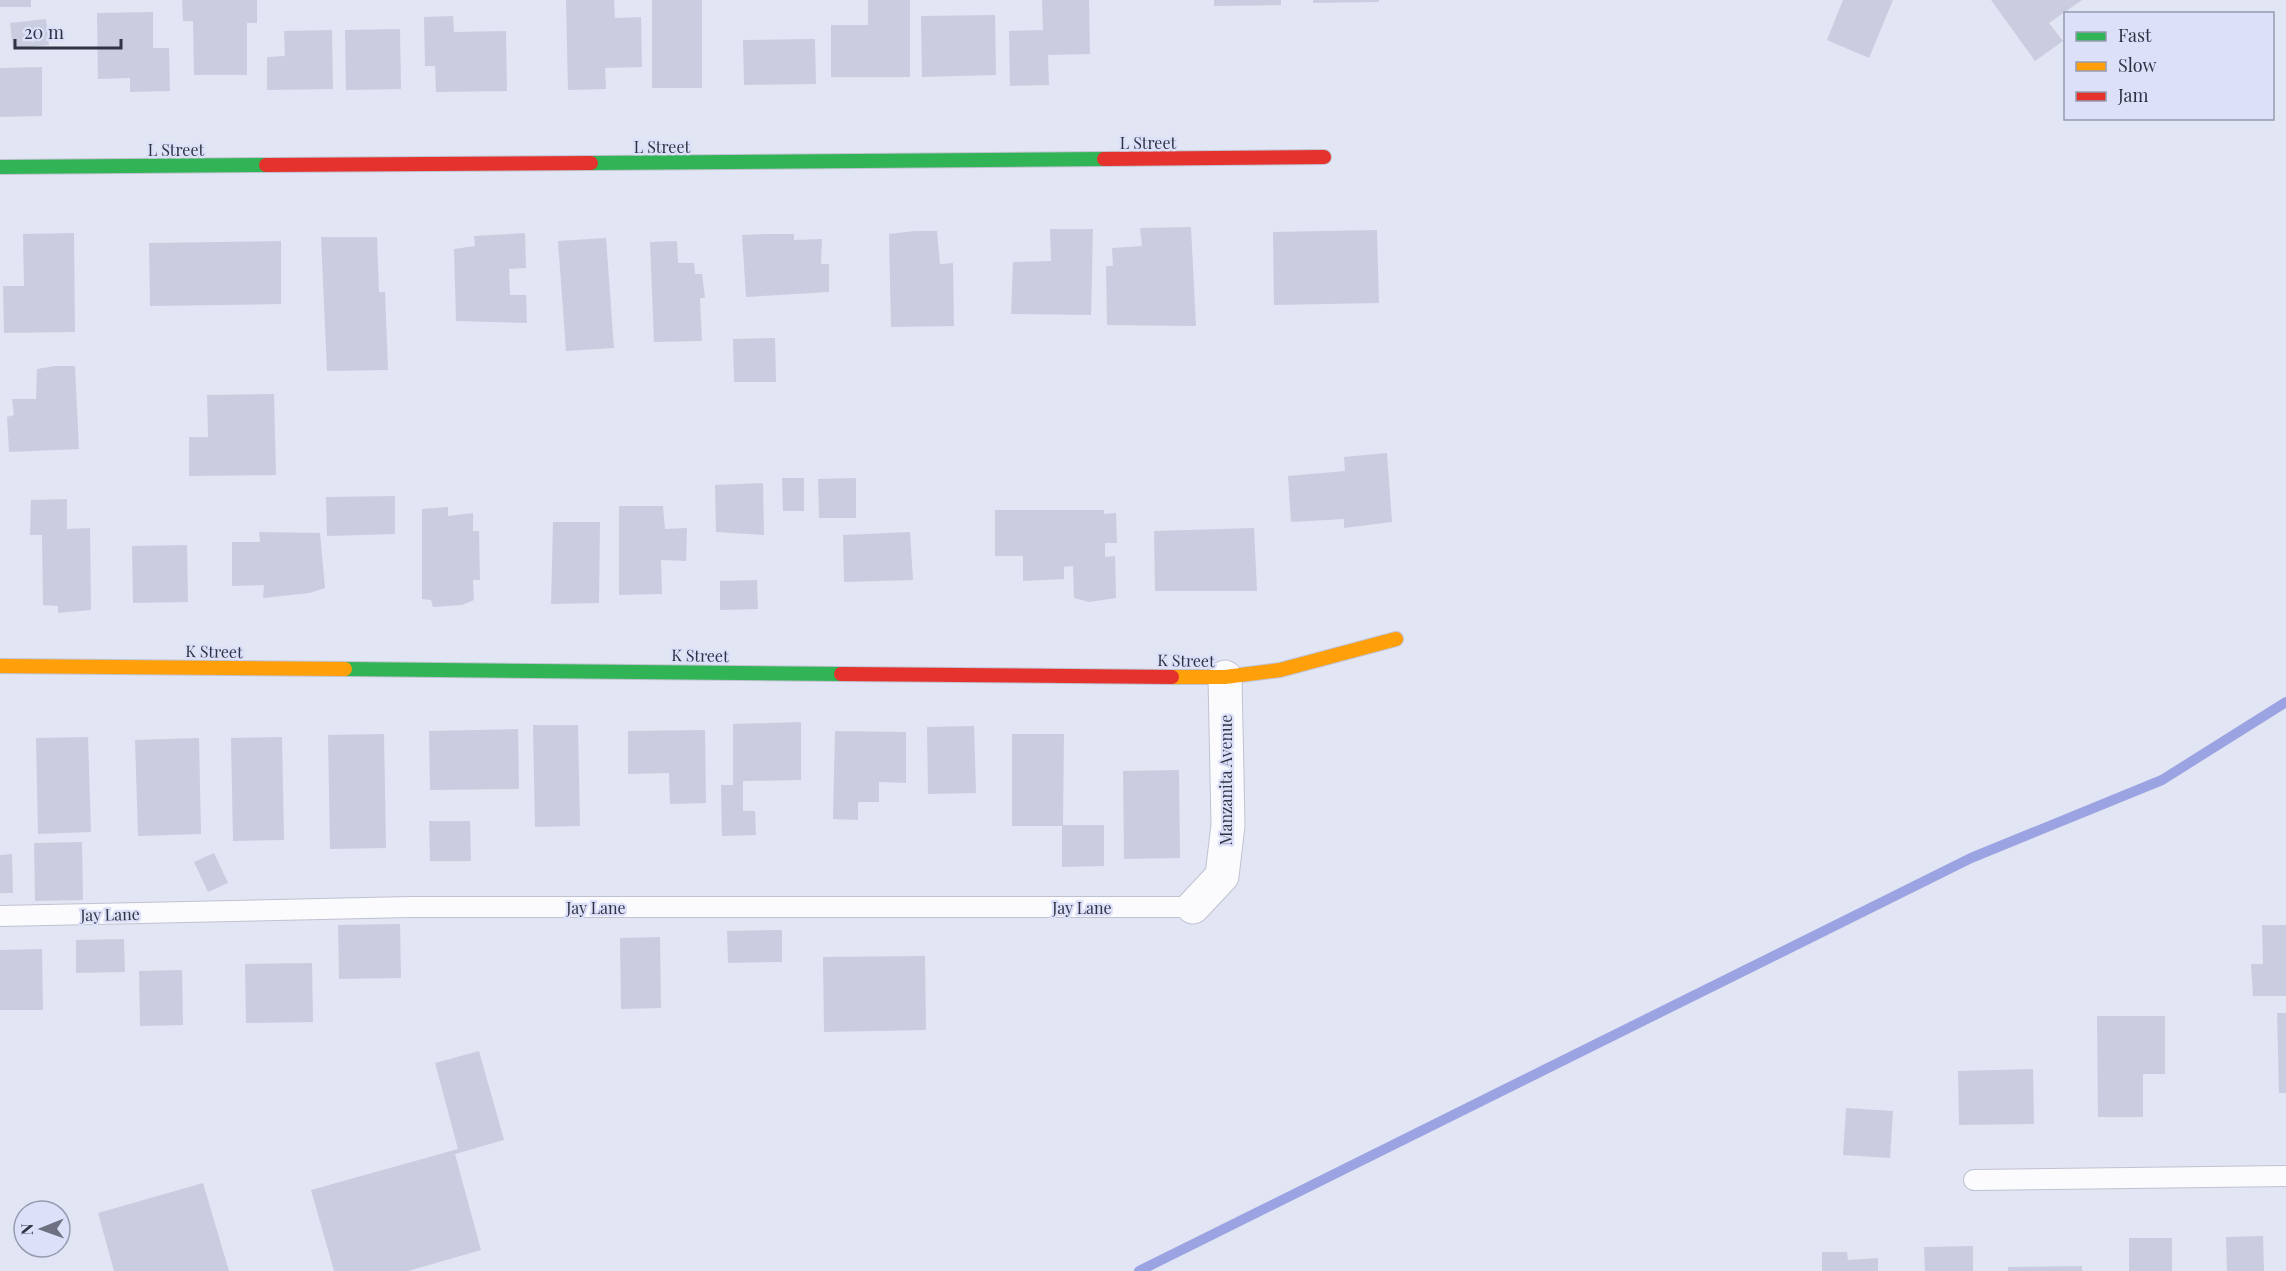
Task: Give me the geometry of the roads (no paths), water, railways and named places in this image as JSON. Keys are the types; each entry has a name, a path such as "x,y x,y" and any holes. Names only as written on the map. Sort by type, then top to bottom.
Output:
{"street":[{"name":"L Street","path":"0,167 1324,157"},
{"name":"K Street","path":"0,666 1225,677 1280,670 1396,639"},
{"name":"Manzanita Avenue","path":"1193,907 1222,876 1228,825 1225,677"}],"lane":[{"name":"Jay Lane","path":"0,916 410,907 1193,907"},
{"path":"1974,1180 2286,1176"}],"waterway":[{"path":"1139,1271 1971,858 2162,780 2286,702"}]}
